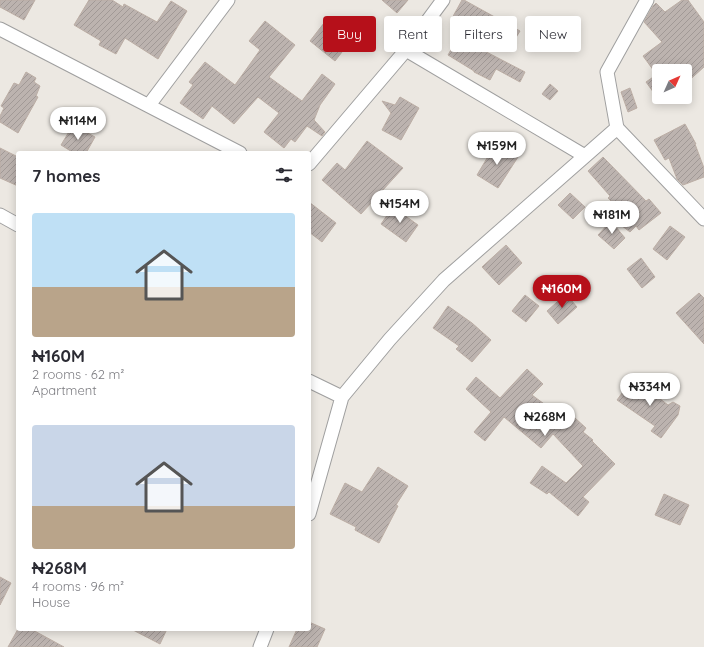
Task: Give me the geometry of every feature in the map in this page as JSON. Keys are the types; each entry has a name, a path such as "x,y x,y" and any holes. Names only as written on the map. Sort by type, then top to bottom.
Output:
{"street":[{"path":"150,105 228,0"},
{"path":"431,16 443,0"},
{"path":"647,0 607,72 617,128 704,220"},
{"path":"0,29 150,105 236,151"},
{"path":"311,162 404,52"},
{"path":"409,52 585,156"},
{"path":"311,507 342,397 390,339 444,280 617,128"},
{"path":"0,215 16,224"},
{"path":"311,382 342,397"},
{"path":"260,647 266,631"}],"building":[{"path":"0,0 35,0 24,20 0,7"},
{"path":"89,0 112,0 123,7 124,4 157,22 171,1 187,11 158,59 125,38 116,54 99,45 101,41 74,25"},
{"path":"382,0 408,0 397,13"},
{"path":"462,0 464,0 493,16 453,16"},
{"path":"682,0 688,0 704,22 704,67 692,78 692,64 652,64 652,68 643,56 662,42 644,22 656,3 665,12"},
{"path":"265,21 295,45 269,77 302,101 322,74 335,84 320,105 314,120 325,132 322,136 307,126 295,142 291,139 284,148 264,132 279,113 258,97 234,124 212,106 203,119 180,103 193,85 189,82 205,62 235,85 260,50 249,41"},
{"path":"323,24 323,51 310,41"},
{"path":"324,52 342,52 335,61"},
{"path":"450,52 486,52 525,72 520,82 496,69 490,80 474,72 448,55"},
{"path":"26,72 36,78 34,82 40,86 36,96 38,97 18,133 0,122 0,116 4,108 1,106 14,83 19,85"},
{"path":"652,78 652,90 646,82"},
{"path":"550,84 558,91 550,100 542,94"},
{"path":"630,88 637,108 628,112 621,92"},
{"path":"400,97 419,108 401,140 382,130 391,113 382,101 395,105"},
{"path":"685,124 696,144 704,168 704,177 683,185 677,179 669,158 665,160 654,140"},
{"path":"73,125 95,137 87,151 71,151 61,145"},
{"path":"367,141 403,168 361,214 322,180 337,163 345,170"},
{"path":"496,143 518,157 498,188 477,175"},
{"path":"0,148 16,156 16,185 0,178"},
{"path":"603,157 646,201 649,199 661,213 639,230 636,226 630,232 613,219 621,211 608,198 610,196 588,171"},
{"path":"570,193 585,207 573,219 558,205"},
{"path":"311,204 336,223 322,242 311,234"},
{"path":"393,207 418,225 406,242 381,224"},
{"path":"611,221 625,238 614,249 598,235"},
{"path":"670,226 685,237 667,260 653,249"},
{"path":"506,245 522,263 499,285 482,267"},
{"path":"641,258 655,277 642,288 627,269"},
{"path":"699,293 704,298 704,344 676,313"},
{"path":"566,294 577,307 558,324 547,311"},
{"path":"525,295 539,306 526,322 512,311"},
{"path":"448,306 472,323 491,340 472,362 456,349 459,346 433,328"},
{"path":"527,369 543,384 532,395 570,423 575,418 586,428 583,432 593,440 592,441 615,464 583,497 589,502 578,516 549,492 547,494 530,483 542,466 566,483 583,466 553,434 541,448 504,417 485,441 474,432 491,412 466,389 476,377 500,398"},
{"path":"633,378 668,405 673,402 680,406 678,415 661,438 651,431 655,426 617,400"},
{"path":"378,467 408,486 396,505 398,506 379,543 355,530 356,527 330,514 345,483 362,492"},
{"path":"664,494 689,505 680,525 655,515"},
{"path":"0,577 11,583 0,605"},
{"path":"311,623 325,629 317,647 289,647 296,631 311,631"},
{"path":"17,631 35,631 64,647 8,647"},
{"path":"135,631 166,631 160,644"}]}
